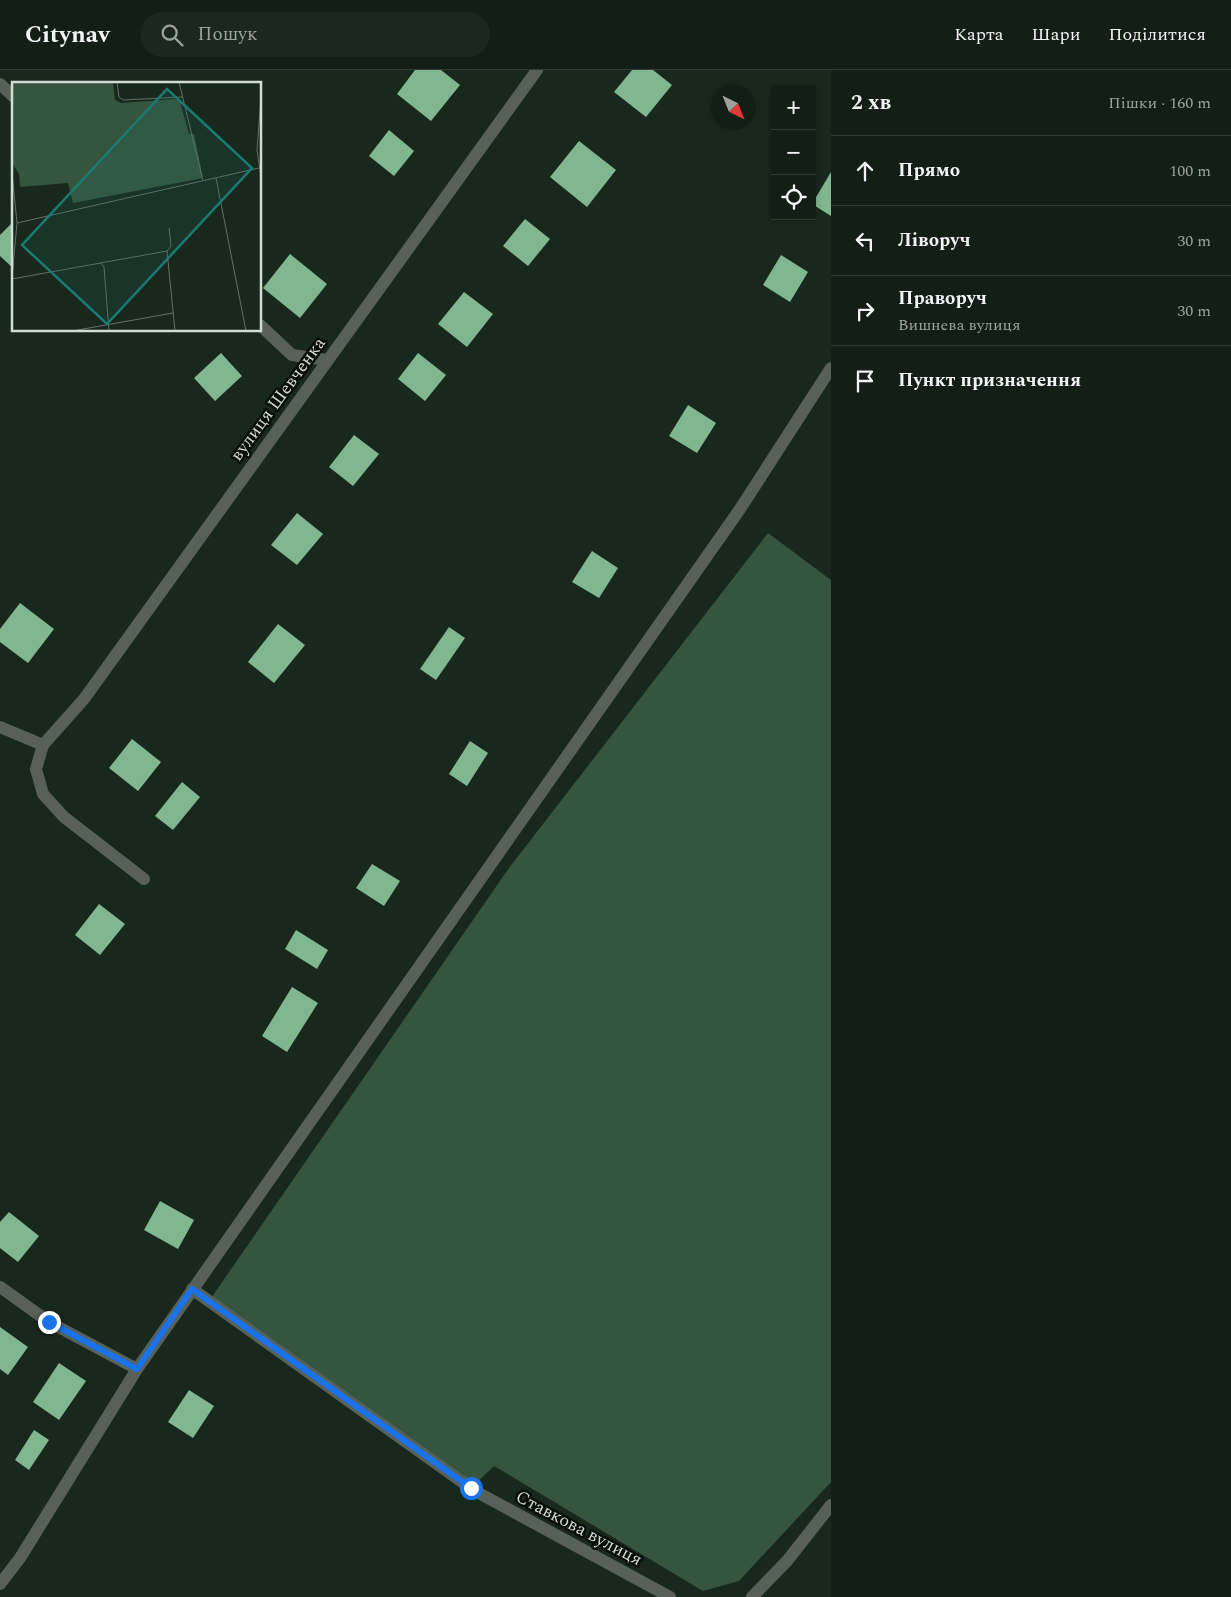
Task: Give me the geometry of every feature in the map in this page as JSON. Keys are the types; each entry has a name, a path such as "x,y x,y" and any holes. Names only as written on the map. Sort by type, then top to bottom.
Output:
{"street":[{"name":"вулиця Шевченка","path":"144,879 64,817 43,794 36,769 43,745 84,699 538,70"},
{"path":"0,84 12,95"},
{"path":"261,326 292,354 327,360"},
{"path":"0,1584 20,1558 137,1369 740,509 831,368"},
{"path":"0,727 43,745"},
{"path":"0,1286 49,1322 137,1369"},
{"name":"Ставкова вулиця","path":"192,1289 471,1488 670,1597"},
{"path":"752,1597 787,1562 831,1505"}],"green space":[{"path":"768,533 831,580 831,1482 739,1581 703,1591 494,1466 471,1488 209,1301 509,868"}],"building":[{"path":"415,70 441,70 460,85 431,121 397,94"},
{"path":"632,70 653,70 672,85 646,117 614,92"},
{"path":"389,130 414,151 394,176 369,156"},
{"path":"579,141 616,170 587,207 550,177"},
{"path":"831,172 831,216 816,207 816,197"},
{"path":"525,219 550,239 528,266 503,246"},
{"path":"12,225 12,267 0,256 0,235"},
{"path":"290,254 327,284 300,318 263,288"},
{"path":"781,255 808,272 790,302 763,285"},
{"path":"464,292 493,314 467,347 438,324"},
{"path":"221,353 242,376 215,401 194,378"},
{"path":"418,353 446,375 425,401 398,379"},
{"path":"688,405 716,423 697,453 669,436"},
{"path":"354,435 379,454 353,486 329,467"},
{"path":"297,513 323,534 297,565 271,545"},
{"path":"592,551 618,568 599,598 572,582"},
{"path":"20,603 54,629 28,663 0,642 0,629"},
{"path":"278,624 305,645 274,683 248,662"},
{"path":"449,627 465,638 436,680 420,669"},
{"path":"132,739 161,762 138,791 109,768"},
{"path":"470,741 488,753 467,786 449,774"},
{"path":"182,782 200,797 173,830 155,816"},
{"path":"372,864 400,881 384,906 356,888"},
{"path":"99,904 125,924 100,955 75,935"},
{"path":"296,930 328,950 317,969 285,949"},
{"path":"292,987 318,1003 287,1052 262,1036"},
{"path":"160,1201 194,1220 178,1249 144,1230"},
{"path":"9,1212 39,1236 18,1262 0,1248 0,1222"},
{"path":"0,1327 28,1347 8,1375 0,1369"},
{"path":"59,1363 86,1381 59,1420 33,1402"},
{"path":"189,1390 214,1406 193,1438 168,1422"},
{"path":"34,1430 49,1440 29,1470 15,1460"}],"route":[{"path":"49,1322 137,1369 192,1289 471,1488"}]}
